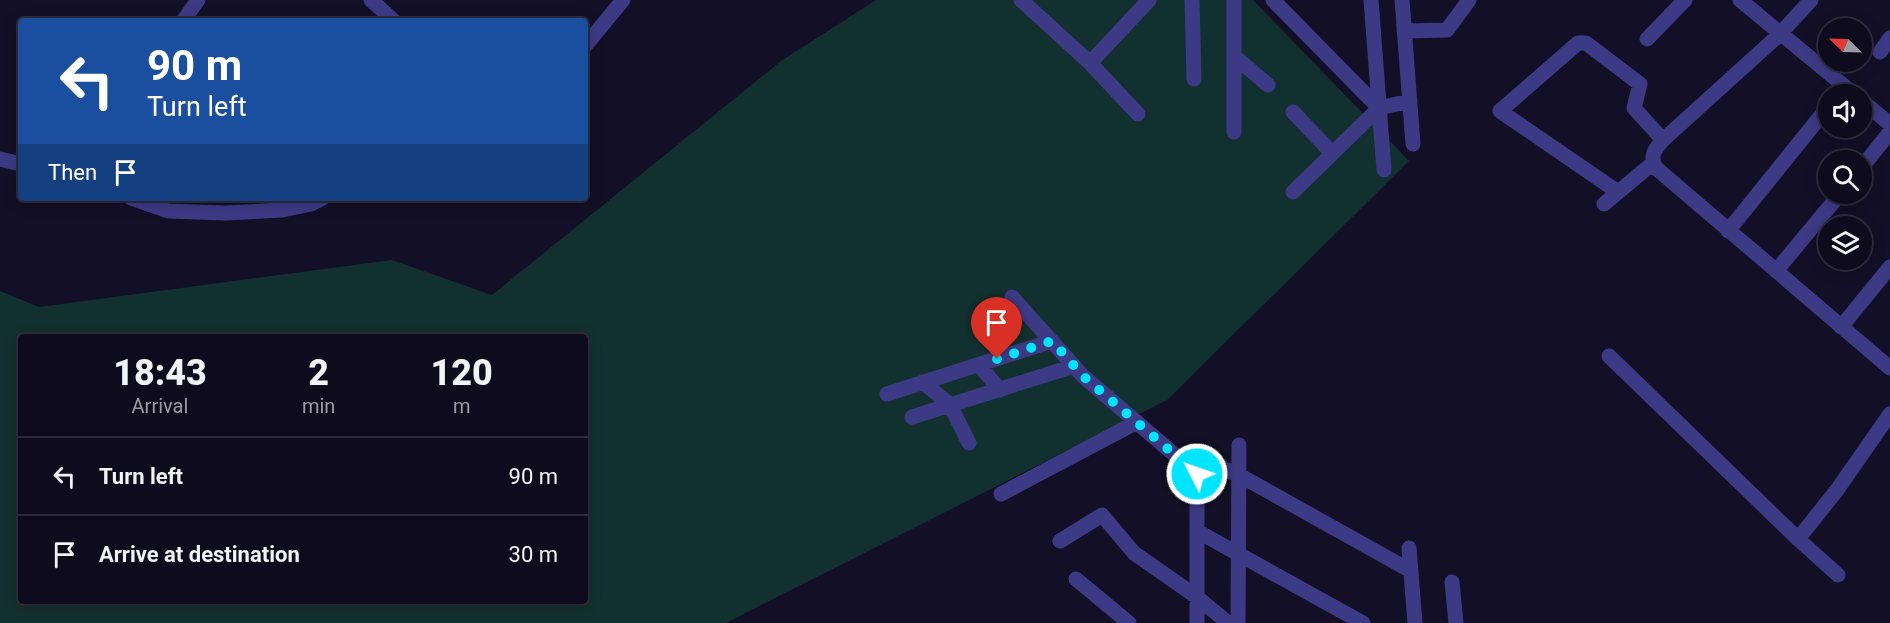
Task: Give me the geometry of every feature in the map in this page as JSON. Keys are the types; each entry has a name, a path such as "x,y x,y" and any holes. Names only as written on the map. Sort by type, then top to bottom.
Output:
{"street":[{"path":"185,18 198,0"},
{"path":"372,0 391,18"},
{"path":"588,42 623,0"},
{"path":"1021,0 1090,63 1138,114"},
{"path":"1090,63 1149,0"},
{"path":"1192,0 1194,79"},
{"path":"1234,0 1234,132"},
{"path":"1371,0 1384,170"},
{"path":"1402,0 1413,144"},
{"path":"1404,31 1448,30 1469,0"},
{"path":"1647,39 1685,0"},
{"path":"1740,0 1837,84"},
{"path":"1811,0 1780,34 1663,140 1654,150 1653,163 1728,231 1890,368"},
{"path":"1278,2 1379,108"},
{"path":"1880,52 1890,38"},
{"path":"1618,192 1500,111 1578,44 1587,43 1640,84 1634,108 1663,140"},
{"path":"1234,56 1268,85"},
{"path":"1293,192 1379,108 1410,102"},
{"path":"1872,109 1890,124"},
{"path":"1293,112 1332,153"},
{"path":"1728,231 1818,118"},
{"path":"1872,154 1890,132"},
{"path":"0,159 18,163"},
{"path":"1604,204 1653,163"},
{"path":"140,201 168,210 226,213 282,210 317,201"},
{"path":"1776,271 1832,204"},
{"path":"1841,327 1890,267"},
{"path":"1012,297 1074,366 1197,474 1197,623"},
{"path":"887,394 1052,341"},
{"path":"1608,356 1838,575"},
{"path":"979,365 1000,390"},
{"path":"912,417 1074,366"},
{"path":"923,382 950,405 969,443"},
{"path":"1798,539 1837,490 1890,414"},
{"path":"1000,494 1137,422"},
{"path":"1238,623 1239,445"},
{"path":"1197,474 1215,465 1239,475 1411,571"},
{"path":"1060,542 1102,515 1134,552 1197,597 1228,623"},
{"path":"1197,531 1363,623"},
{"path":"1409,548 1415,623"},
{"path":"1076,579 1129,623"},
{"path":"1452,582 1456,623"}],"green space":[{"path":"876,0 1253,0 1409,161 1167,400 726,623 0,623 0,291 39,307 392,260 492,295 781,61"}],"route":[{"path":"997,359 1052,341 1083,376 1197,474"}]}
